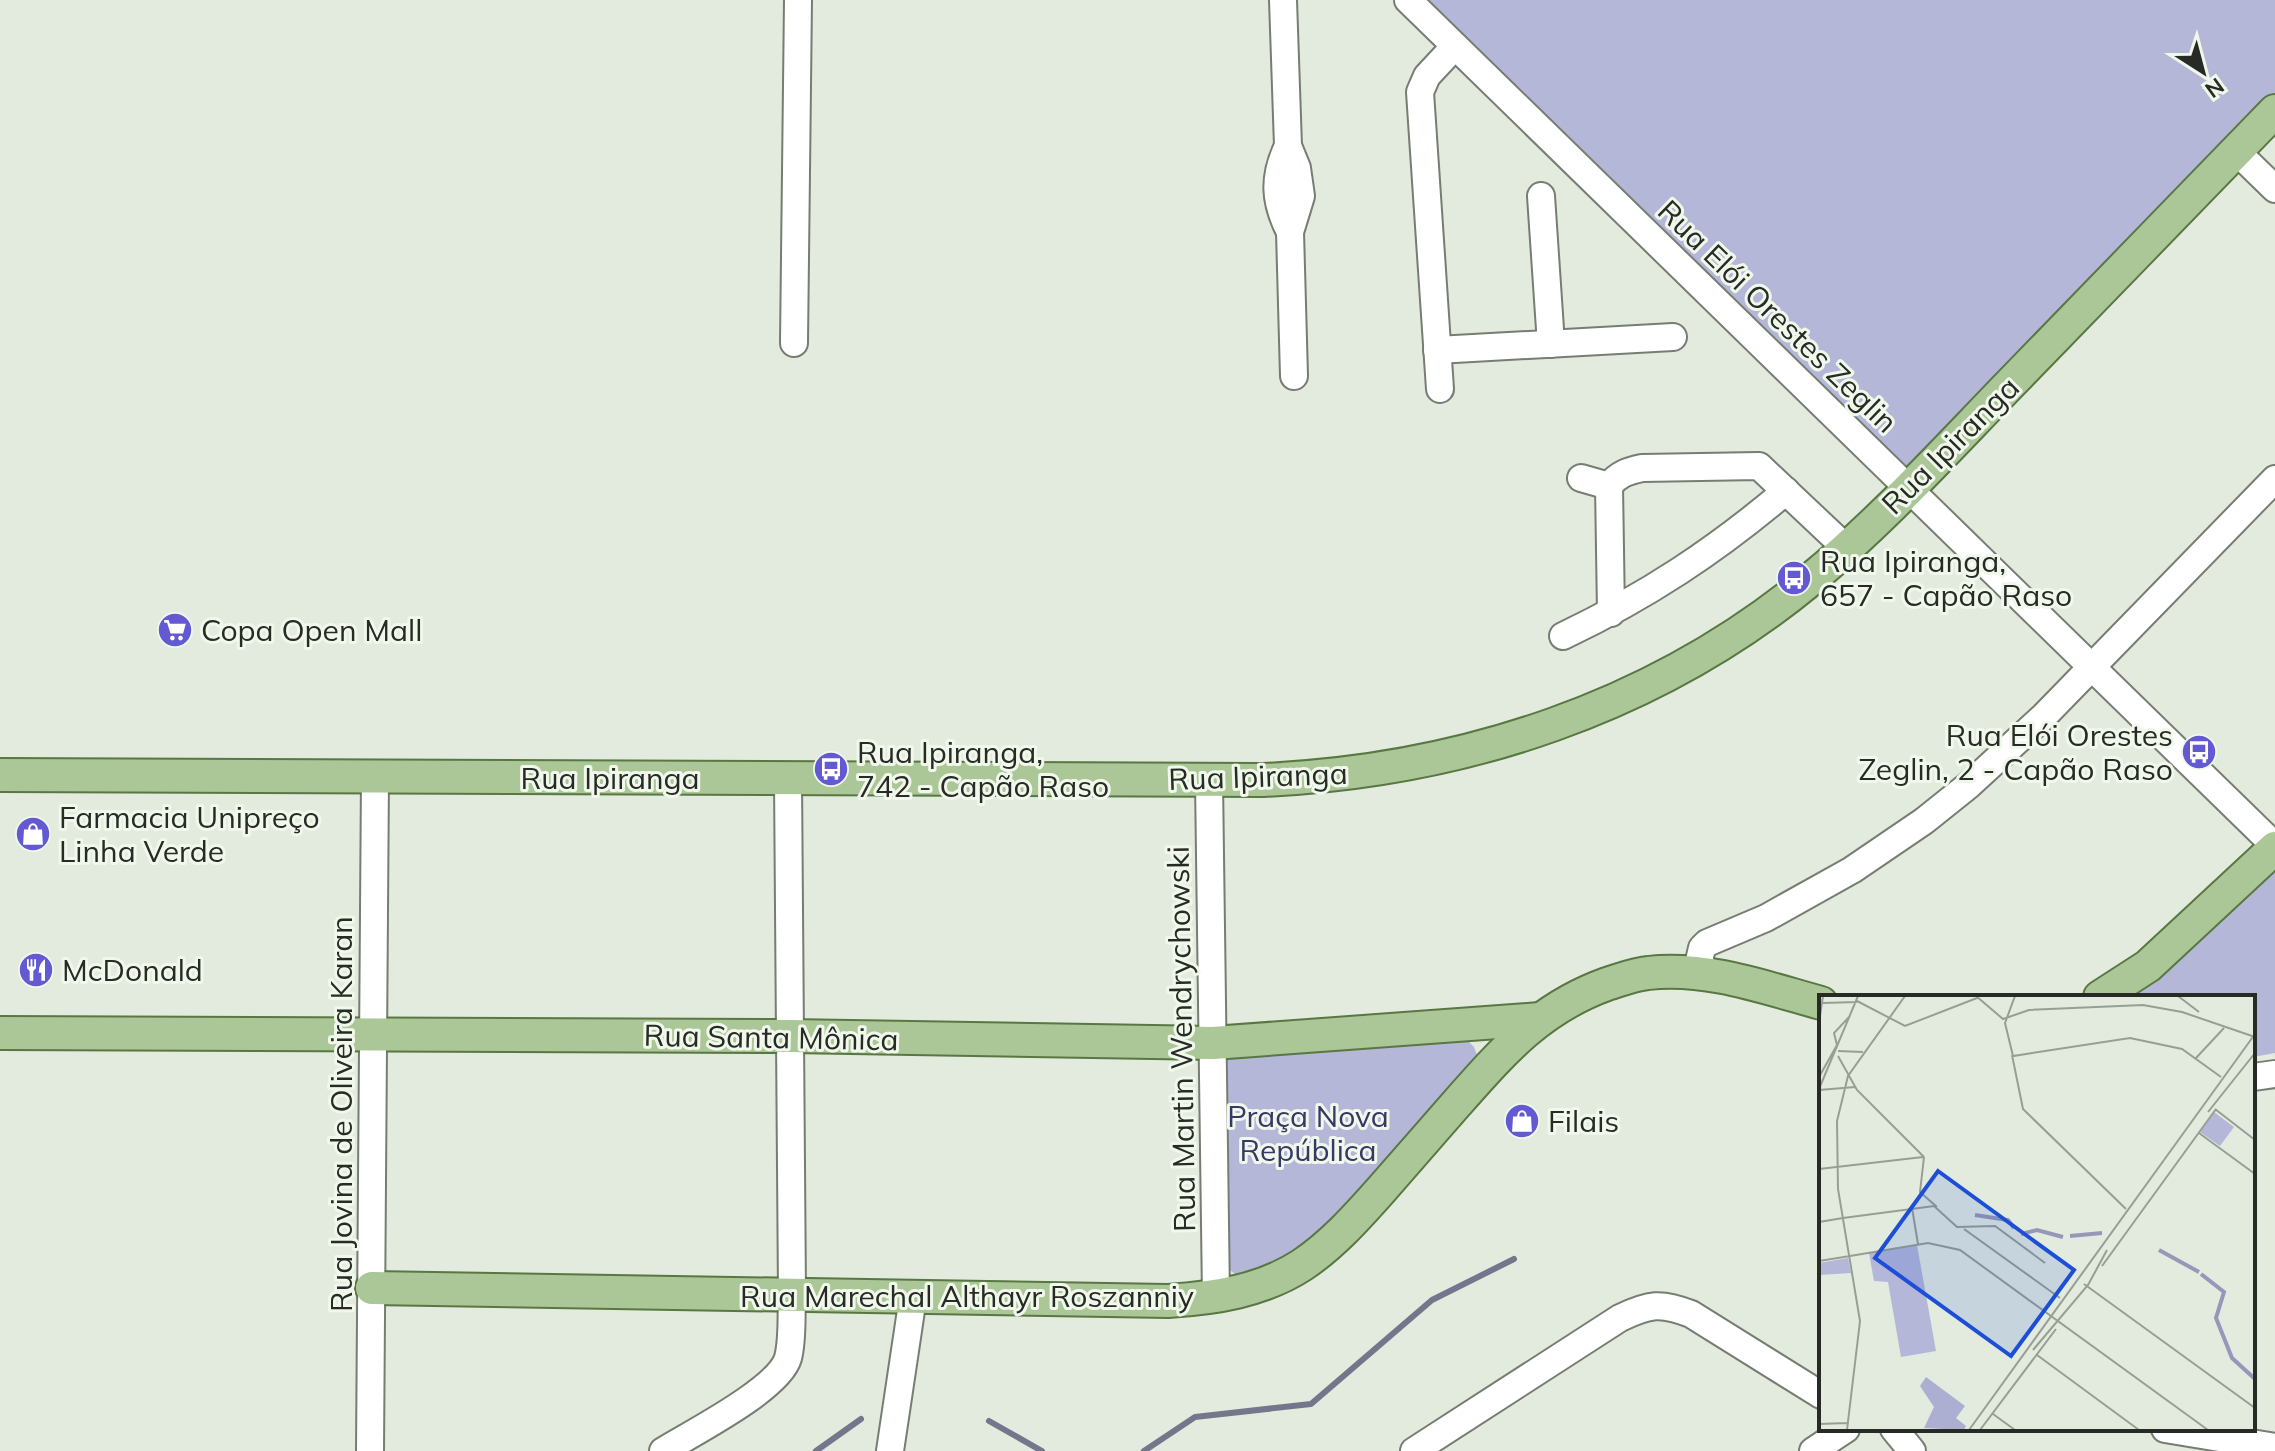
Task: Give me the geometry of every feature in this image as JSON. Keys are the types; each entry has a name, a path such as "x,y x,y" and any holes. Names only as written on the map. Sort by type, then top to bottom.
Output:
{"main road":[{"name":"Rua Ipiranga","path":"0,775 1209,781 1364,772 1475,749 1559,723 1622,698 1721,644 1766,614 1846,548 1909,489 2275,111"},
{"path":"2103,995 2148,966 2275,847"},
{"name":"Rua Marechal Althayr Roszanniy","path":"372,1288 1168,1301 1216,1297 1273,1280 1302,1265 1330,1243 1504,1051 1540,1019 1586,992 1648,973 1709,976 1819,1003"},
{"name":"Rua Santa Mônica","path":"0,1033 790,1036 1213,1043 1540,1019"}],"street":[{"path":"794,343 798,0"},
{"path":"1283,0 1288,146 1297,168 1301,196 1290,232 1294,376"},
{"name":"Rua Elói Orestes Zeglin","path":"1408,0 2275,847"},
{"path":"1440,389 1420,92 1427,76 1455,46"},
{"path":"2236,151 2275,189"},
{"path":"1541,196 1551,344"},
{"path":"1437,350 1673,337"},
{"path":"1609,486 1627,471 1642,468 1759,466 1846,548"},
{"path":"1581,478 1609,486"},
{"path":"1709,976 1701,967 1699,955 1707,943 1766,918 1882,851 1924,821 2008,750 2275,479"},
{"path":"1609,486 1611,613"},
{"path":"1563,636 1611,613 1696,562 1786,491"},
{"name":"Rua Jovina de Oliveira Karan","path":"370,1451 375,777"},
{"path":"663,1451 758,1392 784,1368 789,1356 792,1295 788,779"},
{"name":"Rua Martin Wendrychowski","path":"1209,781 1216,1297"},
{"path":"2255,1077 2275,1074"},
{"path":"890,1451 913,1297"},
{"path":"1414,1451 1620,1318 1656,1304 1691,1314 1819,1394"},
{"path":"1813,1451 1843,1431"},
{"path":"1896,1431 1912,1451"},
{"path":"2177,1431 2275,1447"}],"green space":[{"path":"1425,0 2275,0 2275,97 1908,471"},
{"path":"2275,868 2275,1053 2255,1057 2255,995 2122,995"},
{"name":"Praça Nova República","path":"1466,1039 1474,1047 1478,1058 1307,1249 1243,1278 1230,1270 1223,1255 1226,1057"}],"waterway":[{"path":"1144,1451 1195,1417 1311,1404 1432,1300 1514,1259"},
{"path":"816,1451 861,1419"},
{"path":"989,1421 1042,1451"}],"place":[{"name":"Rua Ipiranga, 657 - Capão Raso","path":"1794,578"},
{"name":"Copa Open Mall","path":"175,630"},
{"name":"Rua Elói Orestes Zeglin, 2 - Capão Raso","path":"2199,752"},
{"name":"Rua Ipiranga, 742 - Capão Raso","path":"831,769"},
{"name":"Farmacia Unipreço Linha Verde","path":"33,834"},
{"name":"McDonald","path":"36,970"},
{"name":"Filais","path":"1522,1121"}]}
